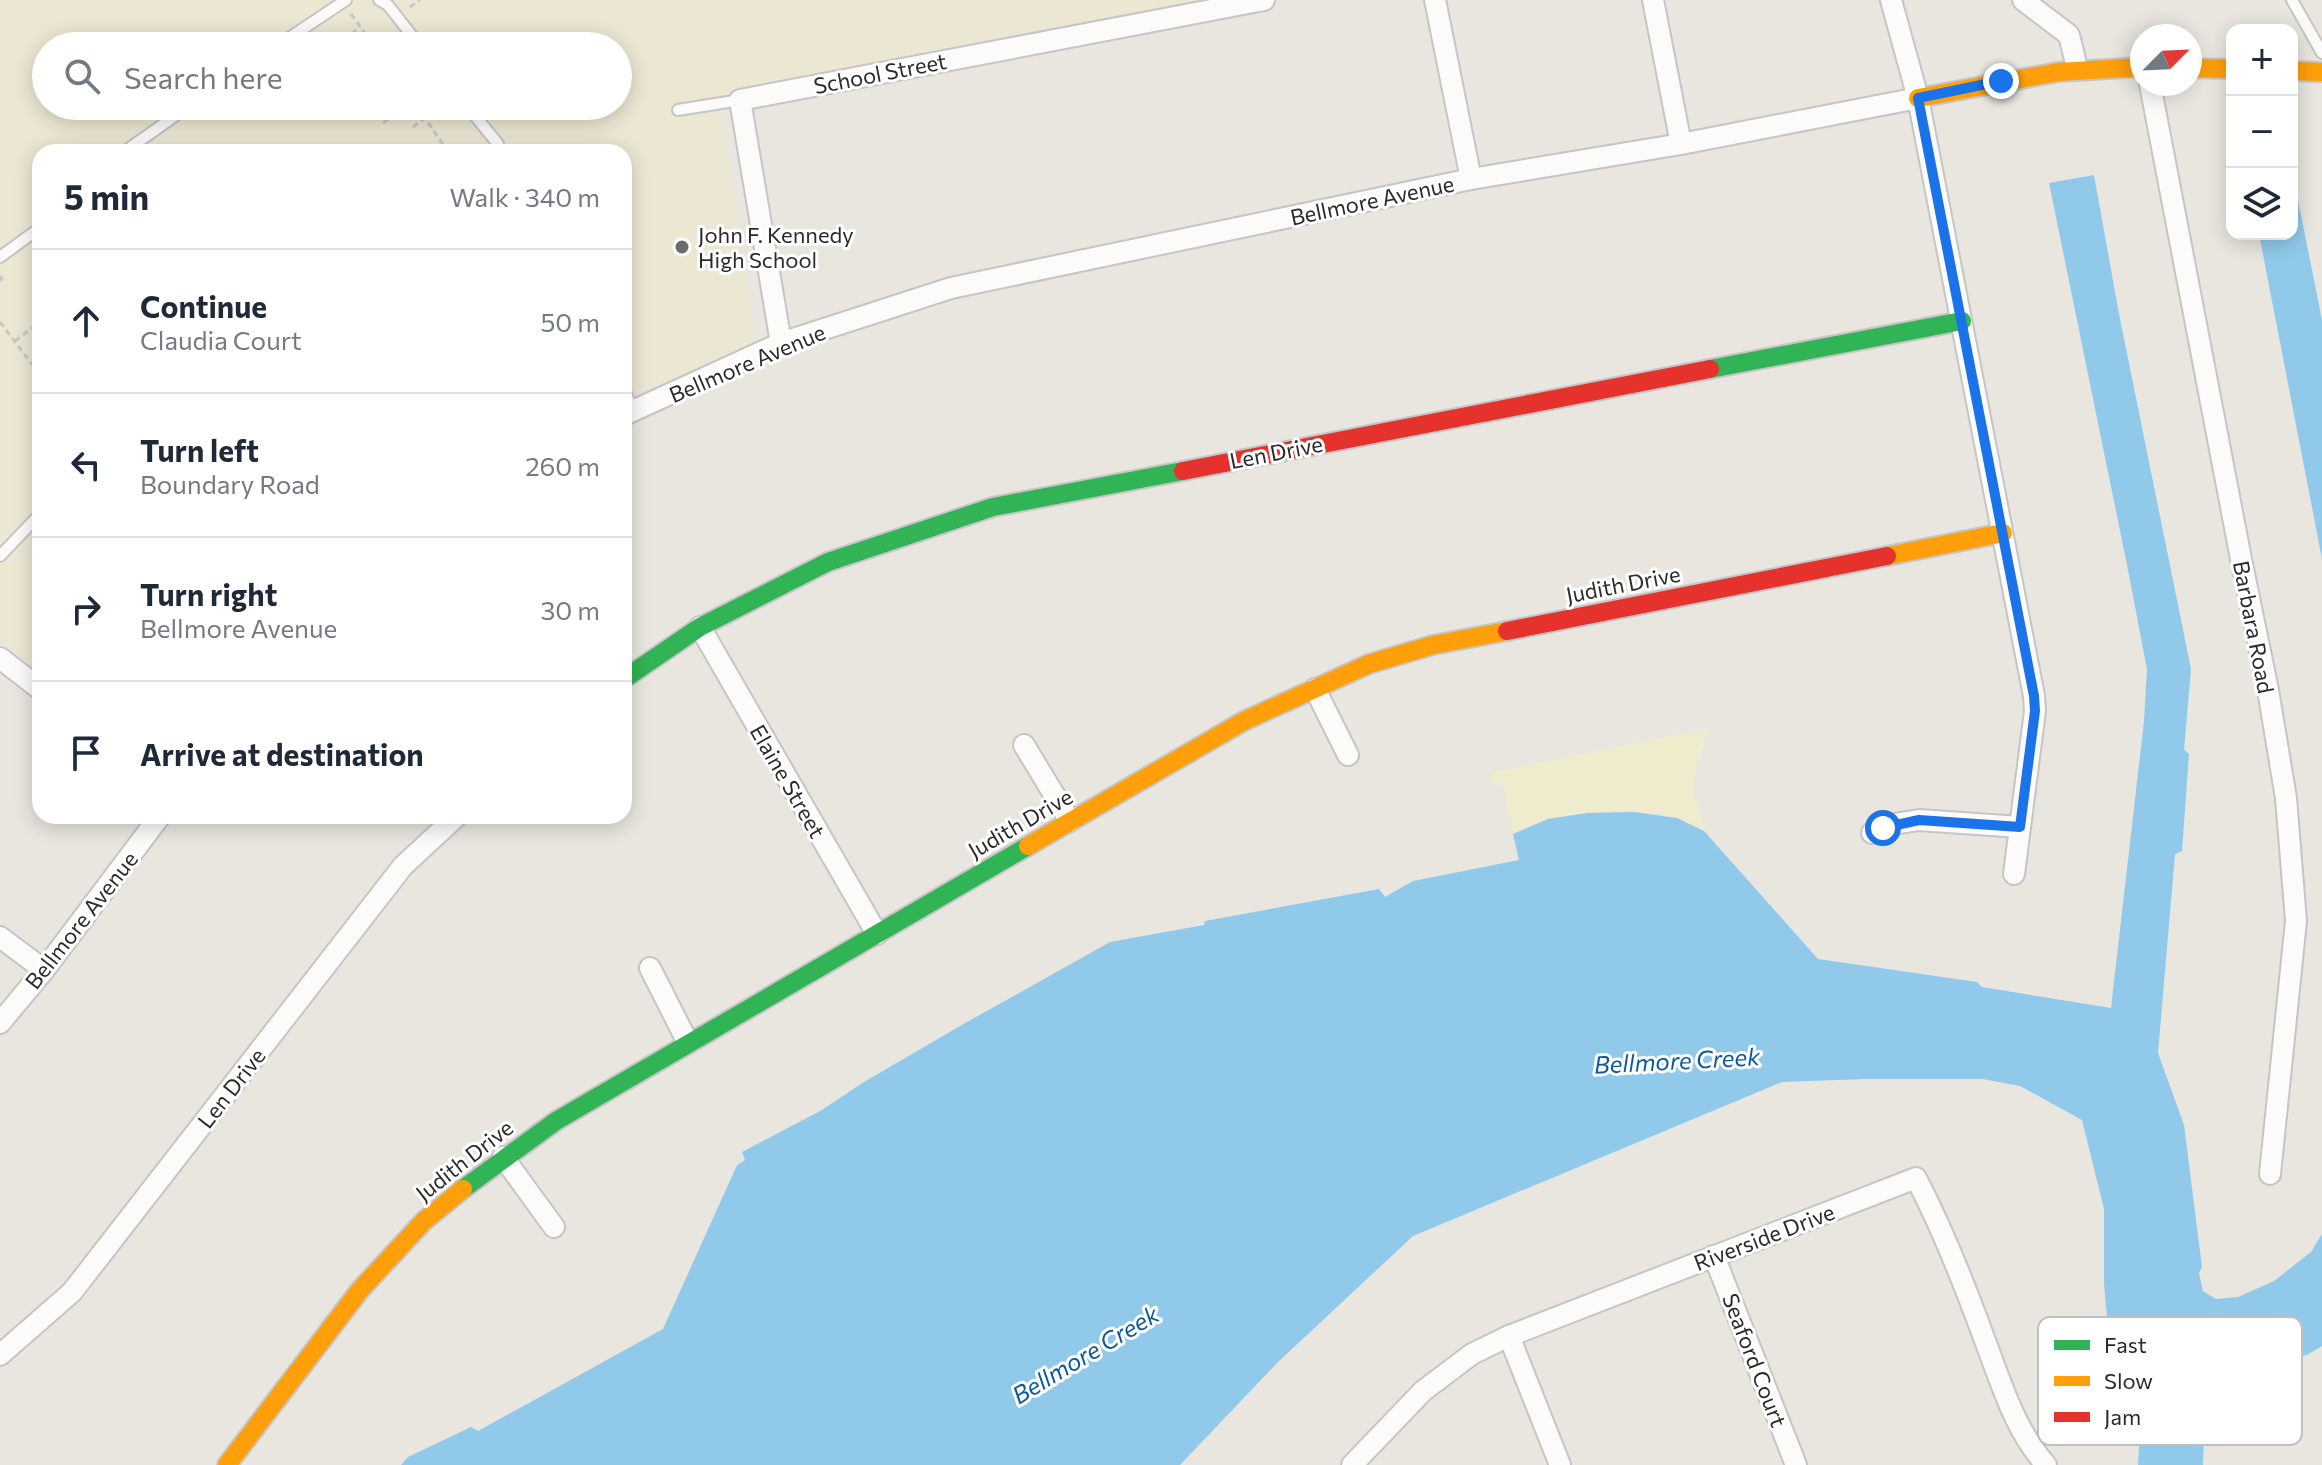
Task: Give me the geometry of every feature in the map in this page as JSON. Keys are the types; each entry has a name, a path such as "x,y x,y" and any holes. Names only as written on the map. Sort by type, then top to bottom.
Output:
{"street":[{"name":"School Street","path":"740,100 1196,6 1264,0"},
{"path":"1435,0 1471,179"},
{"path":"1653,0 1681,144"},
{"path":"1891,0 1918,98 2034,696 2035,711 2014,874"},
{"path":"2023,0 2069,35 2077,68"},
{"name":"Bellmore Avenue","path":"632,412 781,343 951,288 1471,179 1681,144 2077,68 2130,67"},
{"path":"2202,68 2226,69"},
{"path":"2298,71 2322,72"},
{"name":"Barbara Road","path":"2152,96 2268,690 2286,798 2296,921 2270,1174"},
{"path":"740,100 781,343"},
{"name":"Len Drive","path":"632,674 700,627 828,562 993,507 1962,321"},
{"name":"Judith Drive","path":"227,1465 360,1290 424,1221 503,1157 556,1121 688,1043 1244,721 1369,664 1433,645 2003,533"},
{"name":"Elaine Street","path":"700,627 877,934"},
{"path":"0,658 32,683"},
{"path":"1315,689 1348,755"},
{"path":"1024,745 1070,821"},
{"path":"1872,833 1894,824 1919,820 2020,827"},
{"name":"Bellmore Avenue","path":"0,1023 154,824"},
{"name":"Len Drive","path":"0,1355 72,1292 403,866 448,824"},
{"path":"0,937 44,970"},
{"path":"650,968 688,1043"},
{"path":"503,1157 554,1227"},
{"name":"Riverside Drive","path":"1352,1465 1423,1391 1472,1354 1509,1336 1916,1178 1953,1255 2017,1424 2033,1451 2046,1465"},
{"name":"Seaford Court","path":"1714,1256 1796,1465"},
{"path":"1509,1336 1560,1465"}],"lane":[{"path":"379,0 388,5 409,32"},
{"path":"2292,0 2322,53"},
{"path":"298,32 344,1"},
{"path":"678,110 740,100"},
{"path":"135,144 169,120"},
{"path":"477,120 495,144"},
{"path":"0,257 32,234"},
{"path":"0,556 32,522"}],"path":[{"path":"344,1 364,32"},
{"path":"354,32 360,27"},
{"path":"383,123 387,120"},
{"path":"413,127 422,120"},
{"path":"426,120 443,144"},
{"path":"0,322 32,364"},
{"path":"15,341 32,328"}],"shaded area":[{"name":"John F. Kennedy High School","path":"0,0 1211,0 863,65 719,98 755,342 632,396 632,144 32,144 32,665 0,640"}],"sand":[{"path":"1709,728 1692,785 1704,831 1675,818 1614,811 1571,815 1513,834 1504,787 1492,783 1490,773"}],"water":[{"name":"Bellmore Creek","path":"2094,175 2191,669 2184,750 2189,754 2182,851 2175,854 2158,1053 2184,1125 2203,1291 2216,1299 2238,1297 2274,1281 2311,1252 2322,1234 2322,1346 2302,1356 2302,1317 2107,1317 2104,1209 2082,1120 2020,1086 1983,1079 1782,1082 1413,1236 1278,1362 1180,1465 401,1465 408,1457 471,1427 478,1431 663,1329 737,1165 745,1160 742,1152 822,1110 960,1026 1110,942 1379,889 1385,897 1413,881 1519,860 1513,834 1548,819 1587,813 1634,812 1677,818 1704,831 1818,959 1977,982 1982,987 2111,1008 2144,721 2147,669 2049,183"},
{"path":"2298,200 2322,320 2322,559 2260,240 2298,240"},
{"path":"2139,1445 2204,1445 2203,1465 2138,1465"}],"traffic: fast":[{"path":"1710,369 1962,321"},
{"path":"632,674 700,627 828,562 993,507 1183,471"},
{"path":"463,1189 556,1121 1028,846"}],"traffic: slow":[{"path":"1918,98 2058,72 2130,68"},
{"path":"2202,68 2226,69"},
{"path":"2298,71 2322,72"},
{"path":"1887,556 2003,533"},
{"path":"1028,846 1244,721 1369,664 1433,645 1507,631"},
{"path":"227,1465 360,1290 424,1221 463,1189"}],"traffic: jam":[{"path":"1183,471 1710,369"},
{"path":"1507,631 1887,556"}],"place":[{"name":"John F. Kennedy High School","path":"682,247"}],"route":[{"path":"1883,828 1919,820 2020,827 2035,711 2034,696 1918,98 2001,81"}]}
